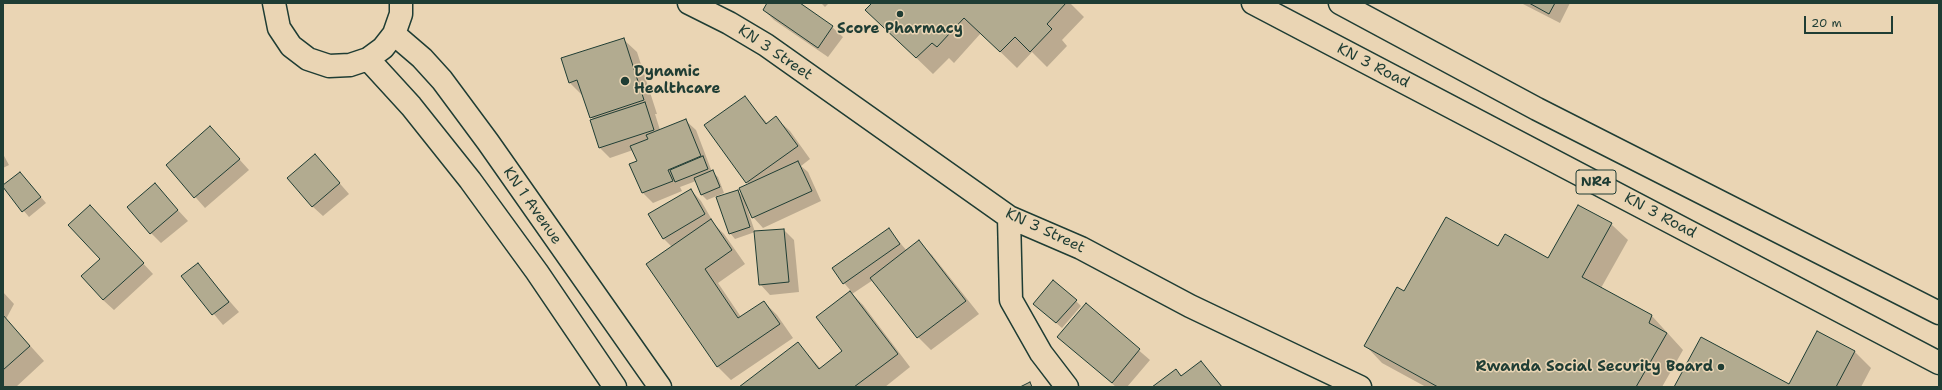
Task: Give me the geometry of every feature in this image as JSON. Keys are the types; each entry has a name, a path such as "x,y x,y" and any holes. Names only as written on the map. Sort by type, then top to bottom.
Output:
{"main road":[{"path":"274,3 279,28 291,46 308,59 329,66 350,65 368,59 383,48 394,34 401,14 401,3"},
{"name":"KN 3 Street","path":"690,3 729,23 766,45 1009,217 1081,248 1190,306 1360,387"},
{"name":"KN 3 Road","path":"1253,3 1939,363"},
{"name":"NR4","path":"1340,3 1537,109 1939,314"},
{"name":"KN 1 Avenue","path":"394,34 422,58 442,80 488,142 660,387"},
{"path":"368,59 411,106 470,180 537,272 616,387"},
{"path":"1009,217 1011,300 1041,353 1067,387"}],"building":[{"path":"767,3 800,3 833,26 818,48 763,10"},
{"path":"872,3 1066,3 1047,24 1052,29 1030,52 1015,37 1000,52 964,18 937,47 932,43 916,58 865,10"},
{"path":"1529,3 1555,3 1549,14"},
{"path":"624,38 644,100 590,118 577,80 569,83 561,58"},
{"path":"745,96 766,124 776,116 798,146 746,183 704,125"},
{"path":"645,102 654,130 599,148 590,120"},
{"path":"686,119 701,156 668,170 673,181 642,193 629,164 637,161 630,146 648,139 646,135"},
{"path":"210,126 240,159 194,198 166,165"},
{"path":"315,154 340,183 312,207 287,178"},
{"path":"703,156 708,169 675,182 670,170"},
{"path":"798,161 812,191 752,218 739,188"},
{"path":"713,170 720,187 701,195 694,178"},
{"path":"20,172 41,197 22,212 3,187 3,185"},
{"path":"155,183 178,210 150,234 127,207"},
{"path":"691,189 705,214 663,239 648,214"},
{"path":"738,190 750,227 729,234 716,197"},
{"path":"90,205 144,263 103,300 81,276 100,259 68,225"},
{"path":"1578,205 1612,223 1582,277 1652,315 1649,323 1667,333 1636,387 1438,387 1364,346 1397,287 1404,291 1446,217 1498,246 1505,234 1548,258"},
{"path":"711,219 732,250 705,269 738,318 764,301 780,324 717,367 646,264"},
{"path":"889,228 900,244 843,284 832,268"},
{"path":"784,229 789,282 759,285 754,231"},
{"path":"919,240 966,301 917,338 870,278"},
{"path":"198,263 229,302 212,315 181,276"},
{"path":"1053,280 1077,300 1056,323 1033,304"},
{"path":"850,291 898,354 854,387 739,387 798,342 819,369 842,351 816,317"},
{"path":"1086,303 1140,349 1112,383 1057,337"},
{"path":"3,315 30,346 3,370"},
{"name":"Rwanda Social Security Board","path":"1817,331 1855,351 1836,387 1674,387 1701,337 1789,384"},
{"path":"1201,361 1222,387 1152,387 1176,369 1181,376"},
{"path":"1030,382 1032,387 1020,387"}],"place":[{"name":"Score Pharmacy","path":"900,14"},
{"name":"Dynamic Healthcare","path":"625,81"},
{"name":"Rwanda Social Security Board","path":"1721,367"}]}
